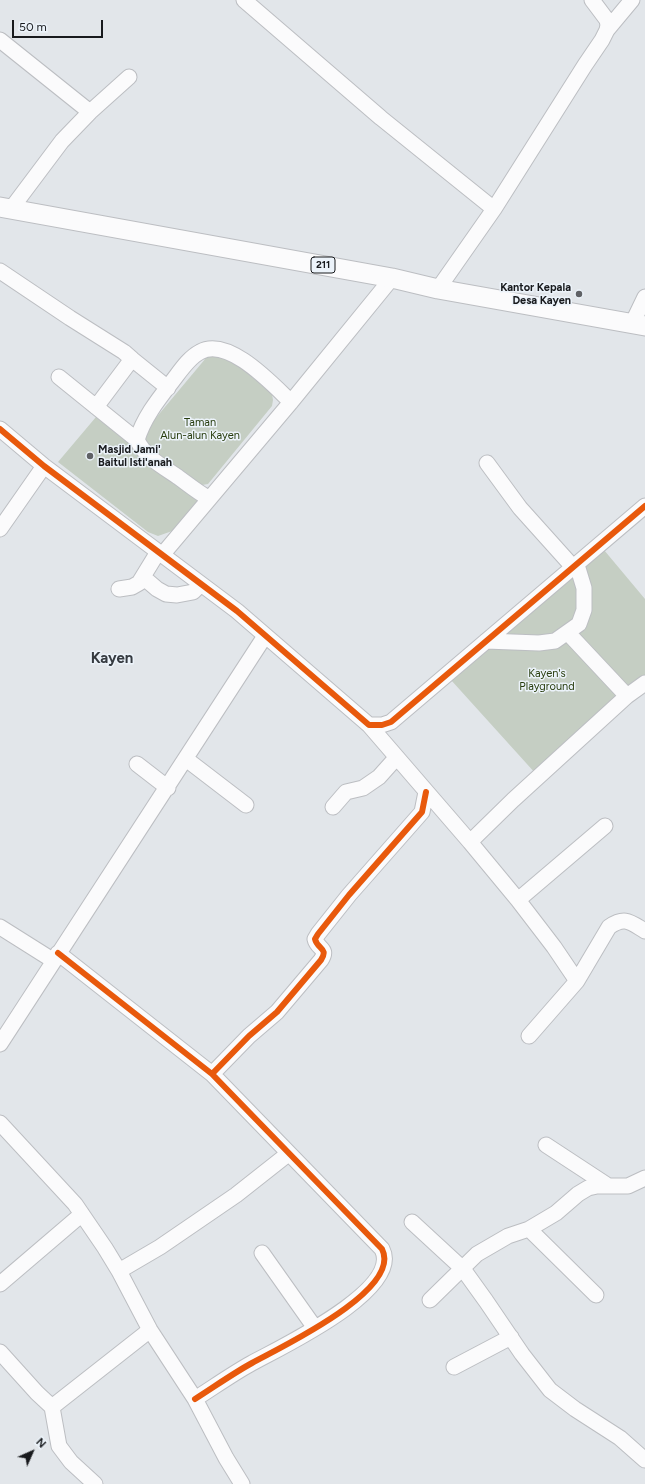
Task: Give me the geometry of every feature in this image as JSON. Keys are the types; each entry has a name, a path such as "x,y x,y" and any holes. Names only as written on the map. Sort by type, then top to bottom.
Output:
{"main road":[{"name":"211","path":"5,208 392,278 438,289 638,325"}],"street":[{"path":"244,0 381,118 494,209"},
{"path":"592,0 607,20 607,30"},
{"path":"438,289 494,209 607,30 632,0"},
{"path":"0,40 90,112"},
{"path":"5,208 62,141 90,112 129,77"},
{"path":"0,270 70,318 124,352 168,388"},
{"path":"119,589 132,587 139,583 160,553 290,402 392,278"},
{"path":"638,325 645,297"},
{"path":"137,440 140,430 152,409 190,361 200,352 212,348 225,350 236,355 272,384 290,402"},
{"path":"96,407 132,359"},
{"path":"59,377 137,440 142,450 152,460 183,480 192,489 208,498"},
{"path":"0,429 44,466 236,611 369,725 518,900 578,981"},
{"path":"486,641 555,641 579,624 584,610 584,588 575,566 520,508 487,463"},
{"path":"0,529 44,466"},
{"path":"369,725 382,726 391,722 575,566 643,513"},
{"path":"143,577 156,589 166,594 177,595 193,592 201,584"},
{"path":"568,633 627,696"},
{"path":"0,1044 266,636"},
{"path":"470,842 513,800 627,696 645,684"},
{"path":"333,807 346,792 364,788 379,777 396,758"},
{"path":"186,759 246,804"},
{"path":"137,764 168,788"},
{"path":"212,1074 249,1036 277,1012 321,960 324,955 324,951 316,942 318,934 349,895 422,812 426,792"},
{"path":"518,900 606,826"},
{"path":"529,1036 578,981 609,927 618,921 625,920 645,931"},
{"path":"0,927 56,957 212,1074 288,1154 382,1249 385,1258 381,1272 367,1292 332,1319 250,1364 195,1399"},
{"path":"0,1123 75,1204 82,1214 119,1271 150,1330 195,1399 226,1458 242,1484"},
{"path":"546,1145 606,1185"},
{"path":"119,1271 160,1246 236,1195 288,1154"},
{"path":"430,1300 477,1254 508,1236 529,1229 556,1213 578,1194 588,1188 606,1185 628,1186 643,1184"},
{"path":"0,1284 82,1214"},
{"path":"412,1222 463,1269 522,1354 550,1390 574,1409 620,1438 645,1460"},
{"path":"529,1229 596,1295"},
{"path":"262,1253 316,1328"},
{"path":"52,1407 150,1330"},
{"path":"454,1367 510,1337"},
{"path":"0,1352 36,1393 52,1407 60,1446 71,1462 95,1484"}],"green space":[{"name":"Taman Alun-alun Kayen","path":"211,352 223,352 272,394 273,400 272,406 208,484 196,486 145,442 144,432"},
{"path":"96,417 188,491 197,500 196,505 175,530 158,536 148,532 58,462"},
{"name":"Kayen's Playground","path":"604,550 645,599 645,677 536,774 451,680"}],"cycle path":[{"path":"0,429 44,466 237,611 369,725 382,725 391,722 645,506"},
{"path":"58,953 212,1074 249,1036 277,1012 321,960 324,953 315,939 318,934 349,895 422,812 426,792"},
{"path":"195,1399 245,1367 287,1345 335,1316 357,1299 374,1282 384,1265 382,1249 212,1074"}],"place":[{"name":"Kantor Kepala Desa Kayen","path":"579,294"},
{"name":"Masjid Jami' Baitul Isti'anah","path":"90,456"}],"district":[{"name":"Kayen","path":"112,659"}]}
